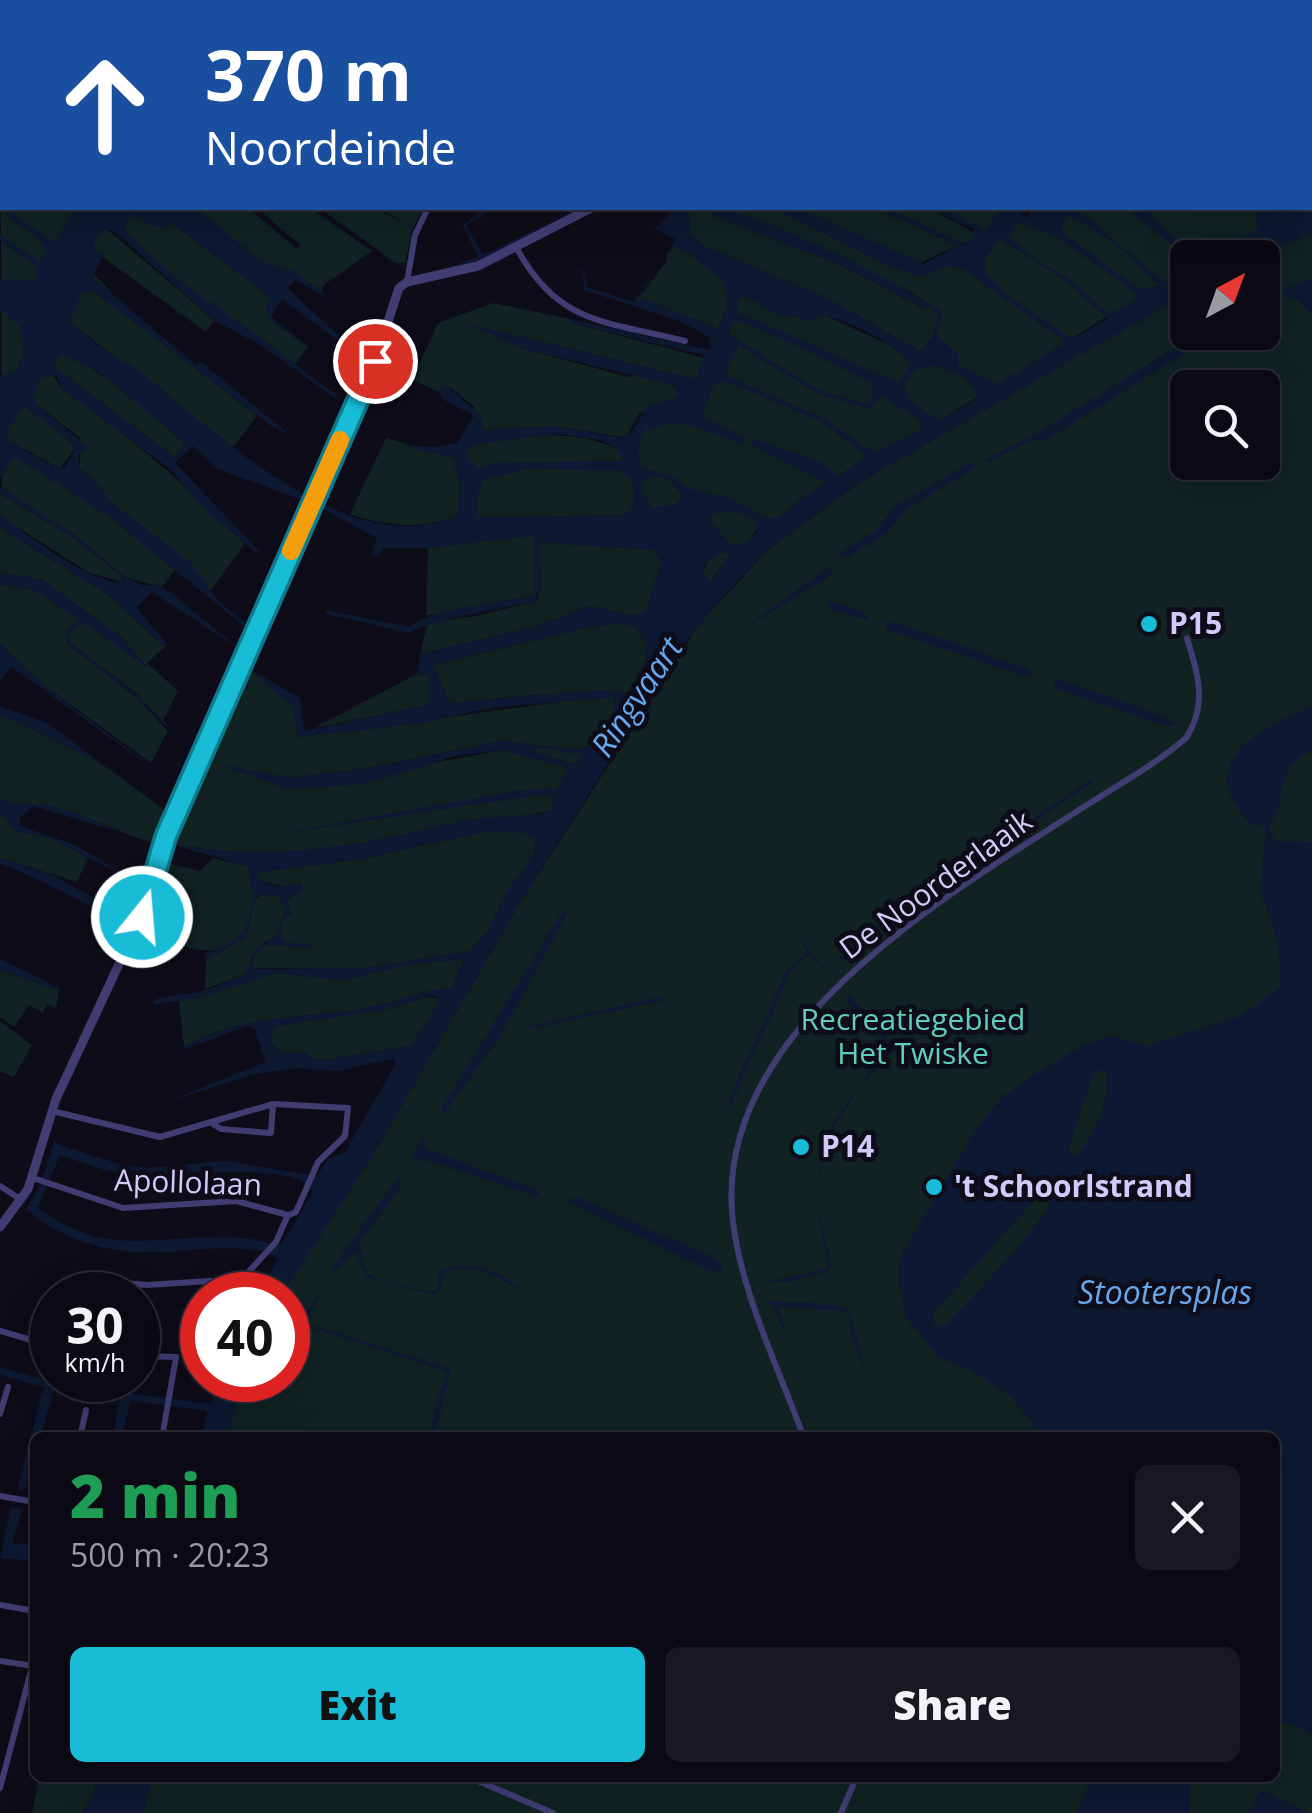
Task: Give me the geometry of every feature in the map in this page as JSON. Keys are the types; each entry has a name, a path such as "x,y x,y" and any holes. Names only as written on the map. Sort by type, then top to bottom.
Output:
{"street":[{"path":"0,1227 36,1180 52,1112 142,917 166,836 260,630 375,361 393,299 407,282 415,235 427,210"},
{"path":"407,282 458,273 588,210"},
{"path":"516,246 533,278 570,311 685,341"},
{"name":"De Noorderlaaik","path":"802,1432 752,1292 733,1222 736,1152 758,1089 799,1029 844,980 890,942 1186,738 1200,702 1200,677 1187,638"},
{"path":"52,1112 160,1137 273,1104 348,1108 345,1136 324,1154 296,1212 288,1214"},
{"path":"212,1122 221,1129 271,1133 273,1104"},
{"name":"Apollolaan","path":"36,1180 123,1208 236,1201 288,1214 276,1242 249,1272"},
{"path":"0,1186 21,1200"},
{"path":"0,1331 30,1340"},
{"path":"160,1357 176,1357 163,1432"},
{"path":"0,1414 8,1387"},
{"path":"81,1432 86,1410"},
{"path":"0,1496 30,1501"},
{"path":"0,1605 30,1610"},
{"path":"0,1661 30,1665"},
{"path":"0,1788 3,1762 30,1678"},
{"path":"481,1782 554,1813"},
{"path":"841,1813 854,1782"}],"green space":[{"path":"1,210 121,210 107,229 214,320 206,332 97,253 93,273 146,330 257,416 233,447 73,325 59,354 104,377 185,444 175,457 53,366 51,373 63,390 158,463 245,543 210,592 177,555 112,503 80,469 80,438 36,404 27,409 56,427 75,448 60,469 10,441 15,456 111,518 175,570 162,587 126,578 75,535 2,493"},
{"path":"198,210 250,210 297,249 300,245 259,210 313,210 372,251 325,284 321,292 295,272 259,261"},
{"path":"322,210 380,210 410,227 382,210 423,210 413,228 405,263 396,263"},
{"path":"688,210 712,210 713,215 838,264 923,308 928,305 938,315 935,326 943,312 907,290 728,210 777,210 896,269 922,276 992,245 1018,222 1053,210 1254,210 1261,226 1239,240 1170,240 1170,283 1116,311 939,421 867,457 776,518 765,519 750,539 730,554 710,583 703,574 717,531 711,521 713,514 677,504 627,515 477,518 467,451 473,444 529,436 566,436 619,450 647,425 702,416 732,336 729,331 738,299 746,297 812,321 815,315 824,315 935,366 932,338 920,351 827,298 703,246 690,234"},
{"path":"802,210 879,210 958,245 918,264"},
{"path":"890,210 933,210 975,233 970,242 963,243"},
{"path":"948,210 998,213 986,232"},
{"path":"134,214 171,223 261,289 271,299 271,321 308,346 294,366 197,297 152,257 126,231 126,221"},
{"name":"Recreatiegebied Het Twiske","path":"1312,233 1312,1813 128,1813 135,1782 1280,1782 1280,1432 229,1432 238,1402 310,1402 310,1272 296,1272 370,1160 520,903 700,623 766,552 859,483 1170,303 1170,350 1280,350 1280,246"},
{"path":"675,247 690,253 724,282 727,306 718,329 639,297"},
{"path":"493,303 570,319 572,323 705,358 696,379 467,324 524,349 629,377 656,378 679,392 672,402 639,413 626,438 555,426 482,430 474,407 450,387 439,392 412,380 438,323"},
{"path":"386,438 453,458 460,484 458,515 404,525 350,514"},
{"path":"0,494 72,537 123,577 122,582 90,573 12,524 0,515"},
{"path":"0,528 107,594 165,647 147,663 178,691 163,721 136,693 69,642 67,636 83,622 147,667 121,637 41,579 0,573"},
{"path":"534,535 535,595 455,613 426,615 428,548"},
{"path":"539,542 654,550 661,561 647,610 636,616 589,606 535,627 420,654 428,622 476,616 537,601 541,586"},
{"path":"0,584 34,590 79,620 66,631 66,643 138,699 168,731 151,763 41,683 11,654 14,660 0,680"},
{"path":"608,622 632,625 644,642 646,659 629,693 536,695 450,703 433,665"},
{"path":"249,669 293,707 298,737 615,696 614,713 598,739 582,750 500,741 368,768 289,778 222,765 287,789 504,750 568,768 551,811 346,847 261,855 173,845"},
{"path":"417,674 430,677 429,705 314,728"},
{"path":"0,714 97,761 165,810 153,843 68,811 0,799"},
{"path":"535,749 582,754 578,765 536,753"},
{"path":"0,812 15,831 49,838 88,858 77,882 0,858"},
{"path":"487,831 521,832 536,837 534,853 488,931 470,951 364,968 254,968 251,960 265,945 312,947 287,943 280,934 281,922 291,914 287,900 302,890 260,881 260,872 362,859"},
{"path":"213,858 248,866 254,900 262,893 277,894 286,908 276,936 263,943 244,975 205,989 206,960 246,938 253,904 241,938 224,949 169,943 173,934 147,918 162,862 200,871"},
{"path":"464,959 451,989 356,1009 236,1026 184,1046 179,1001 276,973 344,980 418,963"},
{"path":"0,970 59,991 56,1008 47,1004 43,1013 29,1005 14,1027 0,1017"},
{"path":"427,997 439,998 438,1004 411,1046 322,1060 280,1053 269,1039 276,1026 383,1010"},
{"path":"0,1021 32,1045 14,1077 0,1071"},
{"path":"38,1782 96,1782 94,1795 81,1813 32,1813"}],"water":[{"name":"Ringvaart","path":"4,210 54,243 74,210 198,210 259,260 296,272 335,302 295,280 287,288 339,336 337,340 282,299 271,317 300,341 271,321 265,310 271,299 172,223 166,228 149,225 134,215 126,221 126,231 160,263 338,395 335,398 262,346 214,320 114,231 105,230 94,242 96,252 103,255 92,277 196,365 201,362 290,435 270,425 91,290 81,294 71,320 94,342 144,375 249,459 290,486 332,508 375,523 417,526 458,515 460,484 453,458 402,445 433,447 457,443 474,416 444,400 439,392 445,385 482,416 483,430 555,426 620,438 630,435 648,405 678,397 674,385 524,349 463,323 696,379 704,355 571,323 570,319 709,350 711,338 680,321 584,290 583,274 568,266 585,273 587,287 634,302 655,269 639,297 718,329 727,306 724,283 690,253 676,247 667,253 676,240 655,228 674,210 688,210 690,234 703,246 827,298 920,351 932,337 938,315 928,305 924,308 838,264 713,215 712,210 732,211 760,220 895,284 943,312 936,334 959,355 958,366 998,384 1061,345 1061,339 962,269 950,265 922,277 896,269 777,210 802,210 924,264 958,245 879,210 890,210 963,243 970,242 974,229 933,210 949,210 986,231 997,213 992,210 1015,210 1027,218 1033,210 1079,211 1164,282 1170,280 1170,303 859,483 766,552 728,591 689,638 643,708 520,903 370,1160 297,1272 271,1272 278,1258 252,1250 151,1253 94,1245 59,1231 26,1209 40,1186 54,1143 119,1164 147,1168 225,1161 317,1176 328,1159 345,1152 394,1067 395,1058 339,1071 298,1068 251,1075 169,1101 266,1062 254,1029 247,1026 182,1050 184,1046 236,1026 356,1009 451,989 464,960 418,963 344,980 276,973 198,998 152,1005 156,999 204,991 244,975 254,951 276,936 286,909 277,894 256,896 246,938 206,960 206,954 234,940 248,921 252,897 248,866 173,845 284,851 352,844 472,819 540,814 551,811 553,798 546,794 272,835 519,790 557,789 567,768 504,750 454,756 366,784 287,789 217,763 289,778 368,768 500,741 582,750 598,739 614,713 615,697 489,708 416,724 298,737 293,707 249,669 300,698 304,731 428,705 429,677 417,674 420,654 535,627 589,606 636,616 647,609 661,561 654,550 540,542 541,586 536,601 452,618 410,633 326,614 327,610 409,627 451,611 535,595 534,536 428,548 384,548 377,557 372,555 377,538 318,506 218,469 193,446 175,463 259,551 255,552 204,509 170,469 63,390 57,376 42,377 36,387 36,404 88,447 78,456 80,469 90,475 113,504 191,563 218,601 251,627 249,630 111,518 15,457 0,477 0,376 15,372 23,353 19,325 0,309 0,279 33,281 38,275 35,266 0,240 0,235 39,261 44,256 44,244","holes":["1069,215 1122,249 1158,285 1141,290 1060,230","1017,222 1052,234 1133,291 1138,300 1108,314 1071,280 1030,256 1010,237","1000,239 1065,280 1107,319 1073,339 1008,295 987,274 985,259","746,297 779,315 812,321 815,315 839,320 895,349 909,367 900,381 881,375 737,312 738,299","734,320 787,341 871,383 872,400 867,404 819,390 729,331","739,346 818,394 870,409 881,396 922,423 921,430 874,452 824,418 726,372","61,354 97,371 185,445 175,457 53,365","936,366 956,374 972,386 977,399 939,421 908,398 904,385 915,369","721,380 820,421 867,457 838,477 823,463 753,438 751,445 824,482 776,518 766,518 730,498 693,490 668,474 641,468 638,446 647,426 651,430 662,425 685,425 744,444 746,438 703,416 713,386","24,406 72,443 74,452 64,468 52,466 8,440 9,429","562,434 600,440 619,450 622,461 496,463 481,469 468,460 467,451 473,444","529,469 622,471 633,482 634,500 626,515 477,518 477,495 484,479","651,476 669,480 683,496 676,504 652,508 642,489 644,479","735,511 754,522 758,531 742,545 731,545 711,521 713,514","719,553 730,554 711,583 703,574 705,563","617,623 633,626 646,651 629,693 597,690 450,703 433,665","545,748 582,755 577,765 536,753 536,749","487,831 521,832 536,838 534,853 502,899 488,931 470,951 364,968 255,969 251,961 265,945 313,948 311,944 287,943 280,934 282,922 291,914 287,900 302,890 302,883 281,887 260,881 260,872 362,859","436,996 438,1004 411,1046 322,1060 309,1059 307,1053 280,1053 269,1039 277,1026 383,1010 427,997","60,1155 134,1176 230,1172 283,1175 302,1181 313,1192 281,1245 235,1237 109,1239 62,1223 38,1207"]},
{"path":"484,210 491,210 466,226 483,255 575,210 477,262 448,272 448,268 478,257 463,225"},
{"path":"1128,210 1146,210 1177,240 1170,243"},
{"path":"1254,210 1312,210 1312,233 1280,246 1280,240 1238,240 1259,227"},
{"path":"1312,279 1312,316 1299,300 1282,295 1286,289"},
{"path":"1171,350 1189,350 1046,441 1032,440 988,462 986,459 1035,434"},
{"path":"972,462 977,467 907,509 888,532 846,559 839,554 877,529 895,506"},
{"path":"0,486 75,535 126,578 144,586 155,584 171,593 239,649 152,592 137,608 167,644 165,647 107,594 0,528 0,515 77,567 109,581 122,582 123,577 72,537 0,494"},
{"path":"827,568 833,569 829,577 741,631"},
{"path":"0,573 41,579 121,637 147,668 83,623 67,636 69,642 142,699 192,750 138,699 66,643 66,631 78,619 34,590 0,584"},
{"path":"828,600 864,612 869,620 830,610"},
{"path":"886,620 1029,669 1032,674 1026,677 886,629"},
{"path":"0,643 41,683 180,788 12,667 0,679"},
{"path":"1059,679 1171,719 1175,724 1169,727 1055,688 1054,682"},
{"path":"0,706 47,723 165,810 97,761 0,714"},
{"name":"Stootersplas","path":"1312,706 1312,751 1290,768 1279,807 1268,826 1275,841 1312,842 1312,1735 1292,1724 1280,1723 1280,1432 1033,1432 1032,1422 1010,1396 968,1369 938,1357 905,1316 897,1272 903,1251 976,1129 1003,1096 1085,1044 1111,1036 1148,1046 1240,1016 1281,987 1278,943 1260,891 1266,831 1262,825 1251,824 1234,802 1227,783 1229,766 1238,751 1271,726","holes":["1105,1068 1101,1113 1079,1154 1073,1155 1068,1148 1094,1074","1059,1180 1056,1192 1012,1253 946,1325 935,1326 932,1315 1050,1182"]},
{"path":"1090,780 1092,783 927,893 926,891"},
{"path":"0,799 56,807 122,833 33,806 20,818 20,826 73,844 143,885 49,838 15,831 0,812"},
{"path":"0,858 55,876 129,918 126,923 110,916 0,864"},
{"path":"911,900 843,960 838,959 838,957"},
{"path":"563,910 568,912 501,1036 445,1113 440,1110"},
{"path":"795,933 827,970 809,955 792,970 730,1107 726,1105 785,973 808,952"},
{"path":"0,959 59,988 59,991 0,970"},
{"path":"849,994 893,1046 893,1051 867,1080 865,1077 890,1047 845,1001"},
{"path":"660,997 662,1001 530,1029 530,1026"},
{"path":"861,1085 834,1128 815,1189 833,1122"},
{"path":"423,1134 426,1149 537,1190 542,1198 418,1158 410,1160"},
{"path":"399,1175 401,1187 359,1245 367,1273 382,1281 431,1292 437,1289 439,1272 472,1266 495,1272 522,1293 495,1276 463,1268 443,1274 441,1289 434,1295 366,1277 356,1252 334,1272 331,1269"},
{"path":"577,1197 708,1255 722,1264 722,1272 709,1271 568,1201"},
{"path":"815,1199 830,1270 789,1282 768,1282 828,1268"},
{"path":"769,1301 834,1304 849,1310 866,1370 851,1338 848,1312 778,1306 787,1336"},
{"path":"310,1324 451,1369 436,1432 429,1432 446,1371"},
{"path":"0,1367 30,1376 30,1383 0,1375"},
{"path":"160,1397 211,1404 238,1402 229,1432 203,1432 207,1411 139,1402 160,1402"},
{"path":"40,1402 50,1402 41,1432 32,1432"},
{"path":"118,1402 131,1402 123,1432 114,1432"},
{"path":"30,1440 30,1464 25,1490 17,1490"},
{"path":"11,1508 22,1509 12,1543 30,1545 30,1561 0,1558"},
{"path":"96,1782 151,1782 144,1813 81,1813 94,1795"},
{"path":"1089,1782 1190,1782 1190,1813 1076,1813"},
{"path":"1262,1789 1307,1813 1248,1813"}],"slow traffic":[{"path":"291,551 340,440"}],"place":[{"name":"P15","path":"1149,624"},
{"name":"P14","path":"801,1147"},
{"name":"'t Schoorlstrand","path":"934,1187"}],"route":[{"path":"142,917 166,836 253,646 375,361"}]}
